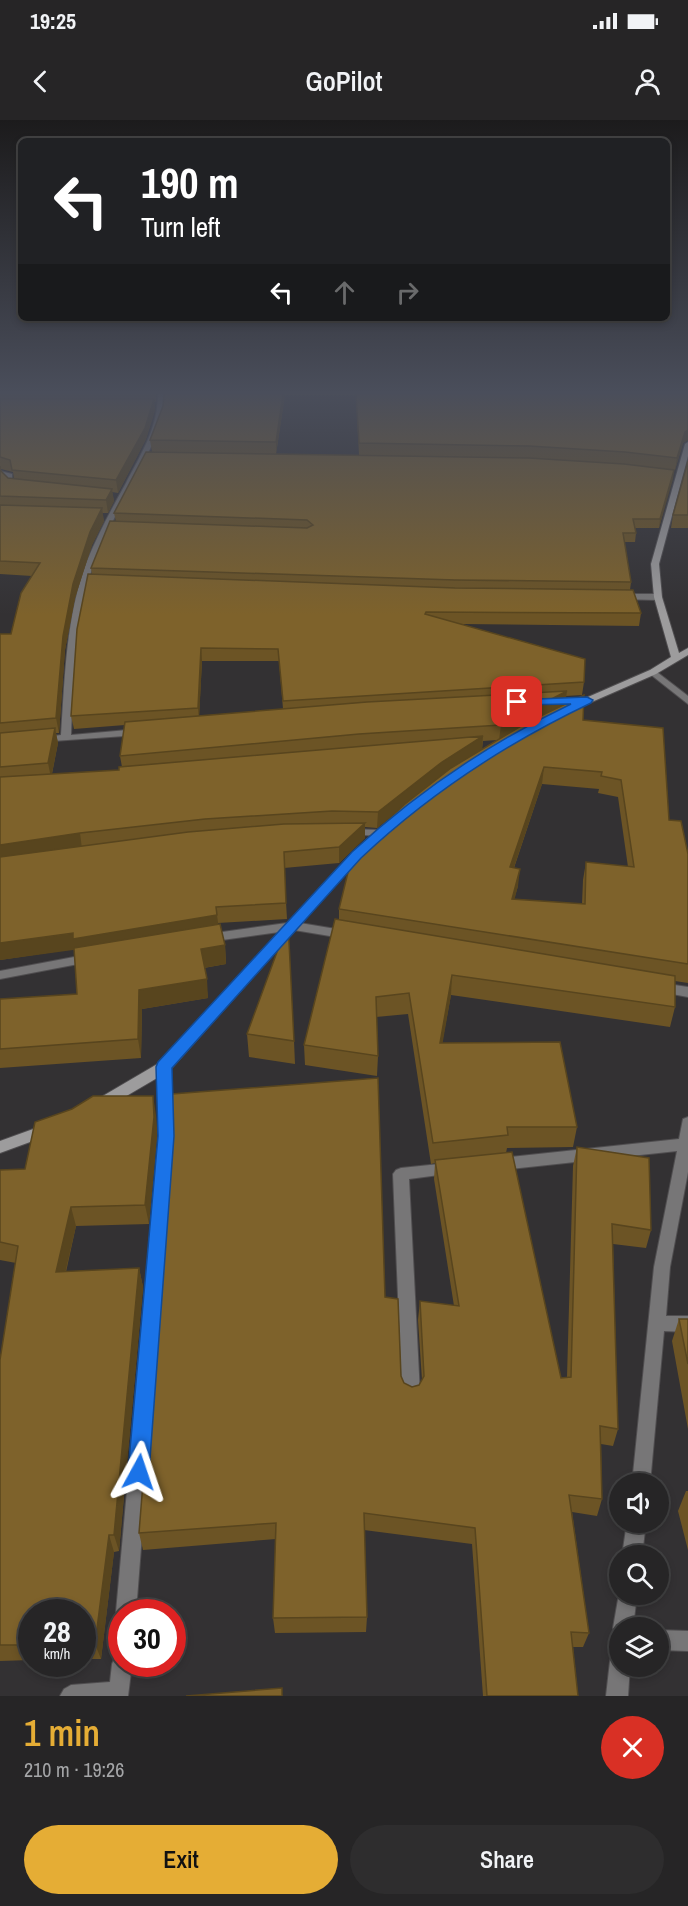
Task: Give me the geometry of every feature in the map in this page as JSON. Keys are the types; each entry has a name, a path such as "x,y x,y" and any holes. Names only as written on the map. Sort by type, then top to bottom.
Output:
{"main road":[{"path":"676,468 655,564 658,597 676,658"},
{"path":"561,713 653,672 688,651"},
{"path":"92,1110 164,1067 356,855 385,829"},
{"path":"0,1147 61,1125"}],"street":[{"path":"66,738 77,612 84,581 137,468"},
{"path":"0,473 10,475 8,481 11,486 22,487"},
{"path":"111,496 122,497"},
{"path":"101,516 112,517"},
{"path":"108,526 120,526"},
{"path":"84,581 96,582"},
{"path":"605,597 658,597"},
{"path":"653,672 688,702"},
{"path":"564,701 587,700"},
{"path":"33,741 152,731"},
{"path":"339,831 385,829"},
{"path":"194,940 294,926 363,938"},
{"path":"0,975 104,956"},
{"path":"653,986 688,992"},
{"path":"127,1599 166,1136 164,1067"},
{"path":"642,1473 662,1266 688,1123"},
{"path":"484,1165 686,1144"},
{"path":"411,1394 401,1174 461,1168"},
{"path":"656,1323 688,1324"},
{"path":"669,1640 688,1641"},
{"path":"71,1696 119,1692 121,1677"},
{"path":"617,1696 619,1677"}],"building":[{"path":"12,468 123,468 116,480 12,470"},
{"path":"138,468 654,468 674,470 660,519 633,519 636,533 623,533 631,582 455,580 91,568 110,521 307,528 313,525 307,520 114,513"},
{"path":"686,468 688,468 688,515 673,515"},
{"path":"0,470 8,478 112,489 106,500 0,496"},
{"path":"0,505 102,508 90,532 73,584 63,636 56,718 0,723 0,634 11,634 21,593 40,563 0,561"},
{"path":"88,574 455,588 633,590 641,613 426,612 425,614 585,659 584,682 283,701 278,649 201,648 198,708 71,716 77,629"},
{"path":"567,691 501,725 359,734 120,756 125,722 367,702"},
{"path":"584,695 583,720 663,728 669,820 681,821 688,854 688,964 339,909 353,852 405,804 451,768 526,723","holes":["544,767 602,772 601,776 621,780 634,867 586,862 585,904 512,899 520,869 510,867"]},
{"path":"55,728 48,763 0,767 0,733"},
{"path":"483,736 442,762 378,812 332,811 205,819 80,833 0,845 0,777 119,770 119,767"},
{"path":"365,823 339,847 284,852 286,903 216,907 217,915 73,939 73,933 0,943 0,857 188,832 284,824"},
{"path":"335,919 675,976 675,1007 452,975 440,1043 560,1042 577,1127 507,1127 508,1135 433,1143 409,993 376,997 378,1056 304,1045"},
{"path":"288,922 294,1041 247,1034"},
{"path":"220,924 225,945 201,949 207,979 139,990 138,1039 0,1049 0,999 77,994 74,948"},
{"path":"378,1078 385,1297 398,1299 401,1376 404,1383 412,1387 419,1385 424,1376 420,1301 459,1306 435,1160 512,1152 561,1378 571,1377 577,1147 649,1158 651,1230 612,1224 618,1429 600,1426 602,1499 569,1495 589,1633 571,1632 578,1696 487,1696 475,1528 364,1513 367,1617 273,1618 276,1523 139,1533 172,1094"},
{"path":"93,1096 153,1096 154,1117 145,1205 71,1207 56,1272 139,1268 114,1535 109,1535 96,1636 96,1599 18,1599 18,1645 0,1645 0,1360 18,1246 0,1242 0,1170 25,1169 35,1122 72,1109"},
{"path":"679,1319 688,1319 688,1364"},
{"path":"282,1688 282,1696 186,1696"}],"route":[{"path":"139,1472 166,1136 164,1067 356,855 380,833 451,778 502,745 587,700 517,702"}]}
